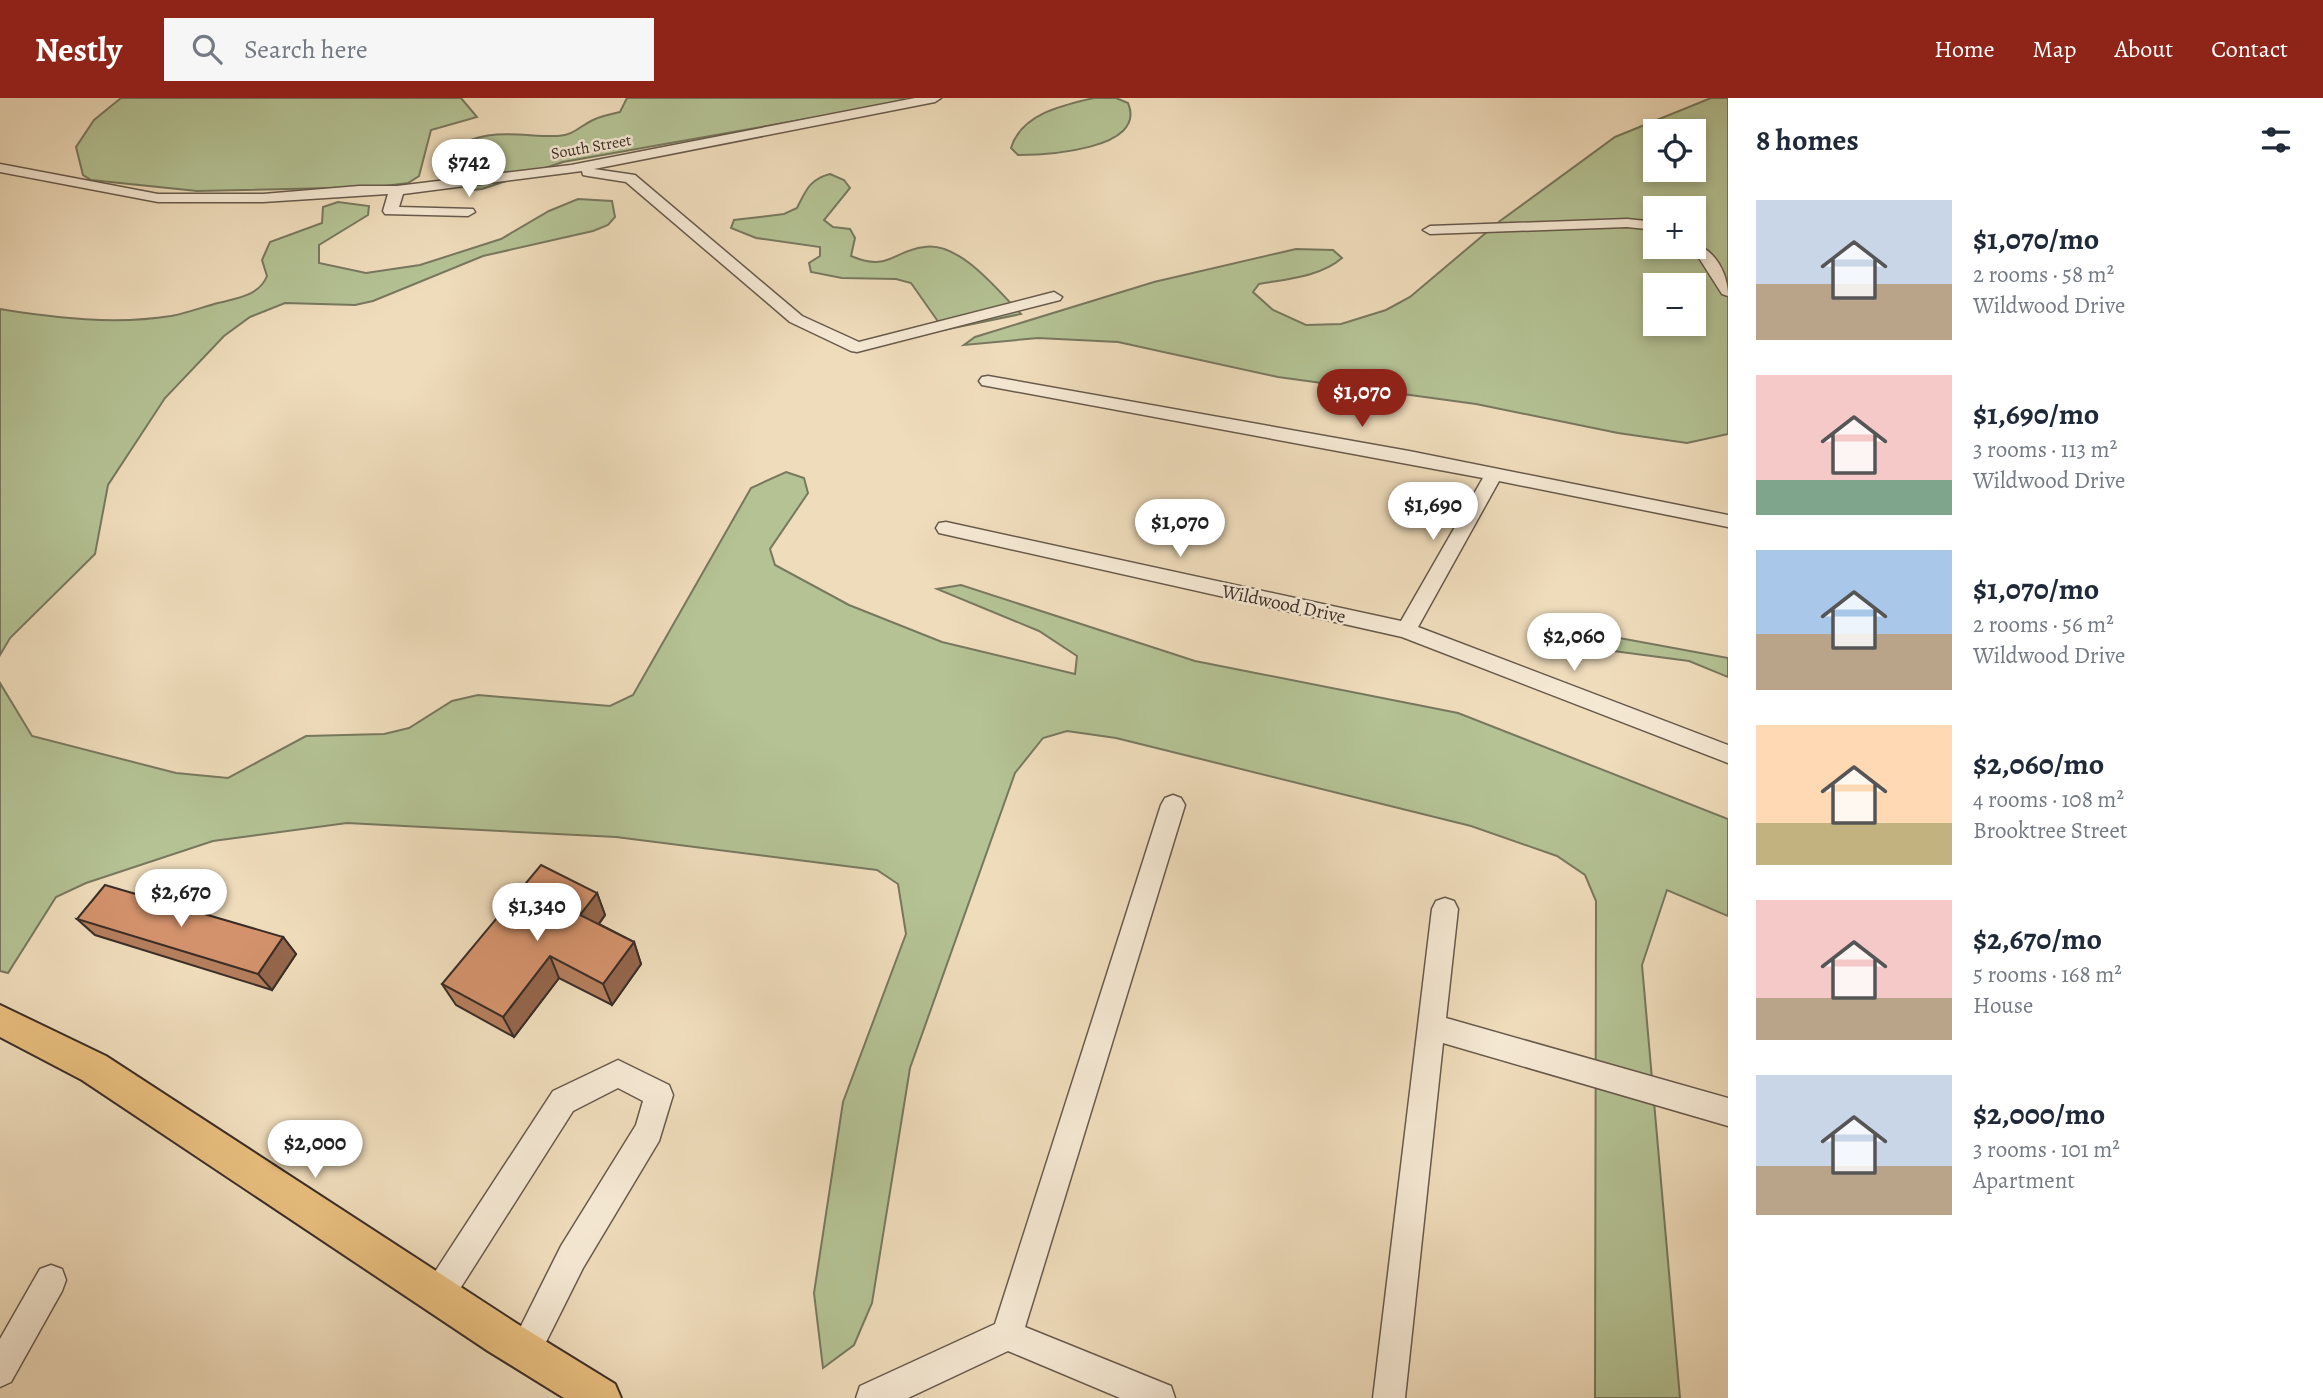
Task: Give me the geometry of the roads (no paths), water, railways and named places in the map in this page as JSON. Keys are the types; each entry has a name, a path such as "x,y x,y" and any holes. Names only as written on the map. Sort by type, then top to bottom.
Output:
{"main road":[{"path":"0,1020 94,1068 438,1295 601,1398"}],"street":[{"name":"South Street","path":"0,168 158,198 263,198 359,190 397,190 571,169 935,98"},
{"path":"571,169 630,178 796,319 857,348 1054,297"},
{"path":"397,190 390,211 468,212"},
{"path":"1706,257 1728,291"},
{"path":"988,381 1494,474 1728,521"},
{"path":"1406,630 1494,474"},
{"name":"Wildwood Drive","path":"946,528 1406,630 1728,754"},
{"path":"1007,1335 1173,805"},
{"path":"1432,1027 1728,1112"},
{"path":"438,1295 563,1101 618,1073 659,1095 649,1131 572,1256 525,1351"},
{"path":"0,1371 51,1280"},
{"path":"872,1398 1007,1335 1159,1398"}],"lane":[{"path":"1430,230 1643,225"},
{"path":"1389,1398 1446,909"}]}
